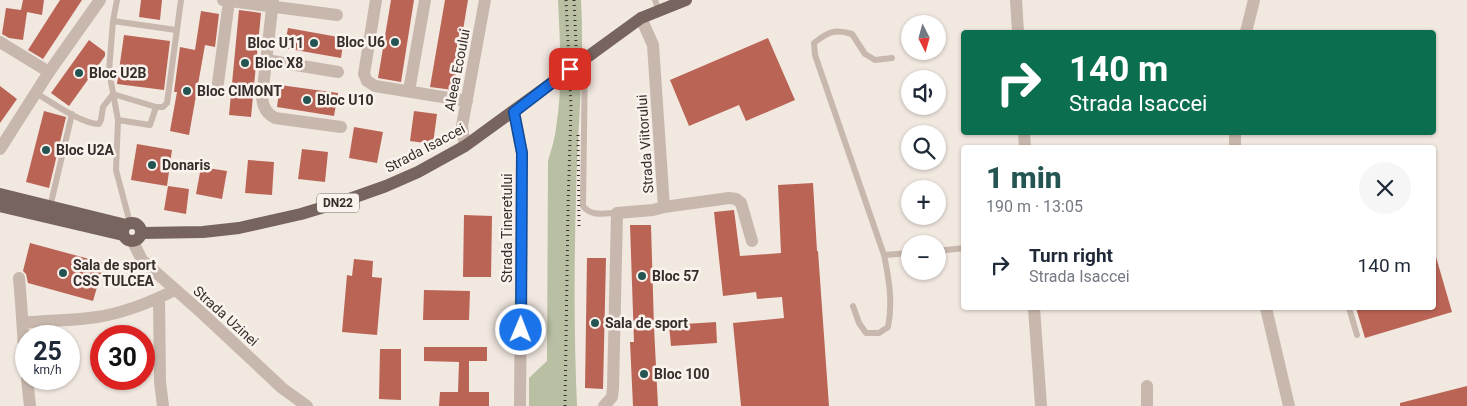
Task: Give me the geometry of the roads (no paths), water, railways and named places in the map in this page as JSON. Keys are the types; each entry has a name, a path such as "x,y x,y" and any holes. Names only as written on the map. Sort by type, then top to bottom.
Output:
{"main road":[{"name":"Strada Isaccei","path":"0,206 131,232 203,232 239,228 301,214 341,202 418,172 465,146 657,6 686,0"},
{"name":"Strada Isaccei","path":"0,194 50,206 131,232"}],"street":[{"path":"0,149 49,72 100,0"},
{"path":"376,0 364,74 367,81 375,86 467,101"},
{"path":"409,91 425,0"},
{"name":"Aleea Ecoului","path":"465,146 462,126 486,0"},
{"path":"1016,0 1018,30"},
{"path":"1246,30 1254,0"},
{"path":"218,83 226,1 273,3 337,15"},
{"path":"273,3 262,104 269,114 275,118 341,126"},
{"name":"Strada Viitorului","path":"617,213 653,210 664,207 653,45 642,18"},
{"path":"0,42 49,72"},
{"path":"266,60 338,72"},
{"name":"Strada Tineretului","path":"514,112 522,153 520,406"},
{"path":"664,207 729,198 736,199 741,203 752,241"},
{"path":"604,406 612,397 614,388 617,213"},
{"name":"Strada Uzinei","path":"131,232 142,260 282,388 307,406"},
{"path":"19,278 23,323 103,316 159,298 175,290"},
{"path":"159,298 160,382 163,406"},
{"path":"1034,310 1041,406"},
{"path":"1266,310 1289,406"},
{"path":"1147,406 1148,386"},
{"path":"28,390 30,406"}],"lane":[{"path":"117,0 108,71 118,120 116,170 131,232"},
{"path":"113,94 156,107 163,107 167,103 181,0"},
{"path":"113,21 176,30"},
{"path":"853,306 859,323 866,333 879,332 888,327 891,312 889,279 884,255 815,55 814,43 823,36 838,30 852,34 865,54 875,60 892,58"},
{"path":"585,58 584,206 587,211 592,213 617,213"},
{"path":"36,93 93,124 99,124 103,107 113,94"},
{"path":"118,120 150,125 156,107"},
{"path":"50,206 72,114"},
{"path":"946,250 961,248"},
{"path":"884,255 901,254"},
{"path":"1350,310 1357,335"}],"railway":[{"path":"565,406 571,108 566,0"},
{"path":"574,0 578,90"},
{"path":"578,135 579,227"}],"place":[{"name":"Bloc U6","path":"395,42"},
{"name":"Bloc U11","path":"314,43"},
{"name":"Bloc X8","path":"245,63"},
{"name":"Bloc U2B","path":"79,73"},
{"name":"Bloc CIMONT","path":"187,91"},
{"name":"Bloc U10","path":"307,100"},
{"name":"Bloc U2A","path":"46,150"},
{"name":"Donaris","path":"152,165"},
{"name":"Sala de sport CSS TULCEA","path":"63,273"},
{"name":"Bloc 57","path":"642,276"},
{"name":"Sala de sport","path":"595,323"},
{"name":"Bloc 100","path":"644,374"}]}
